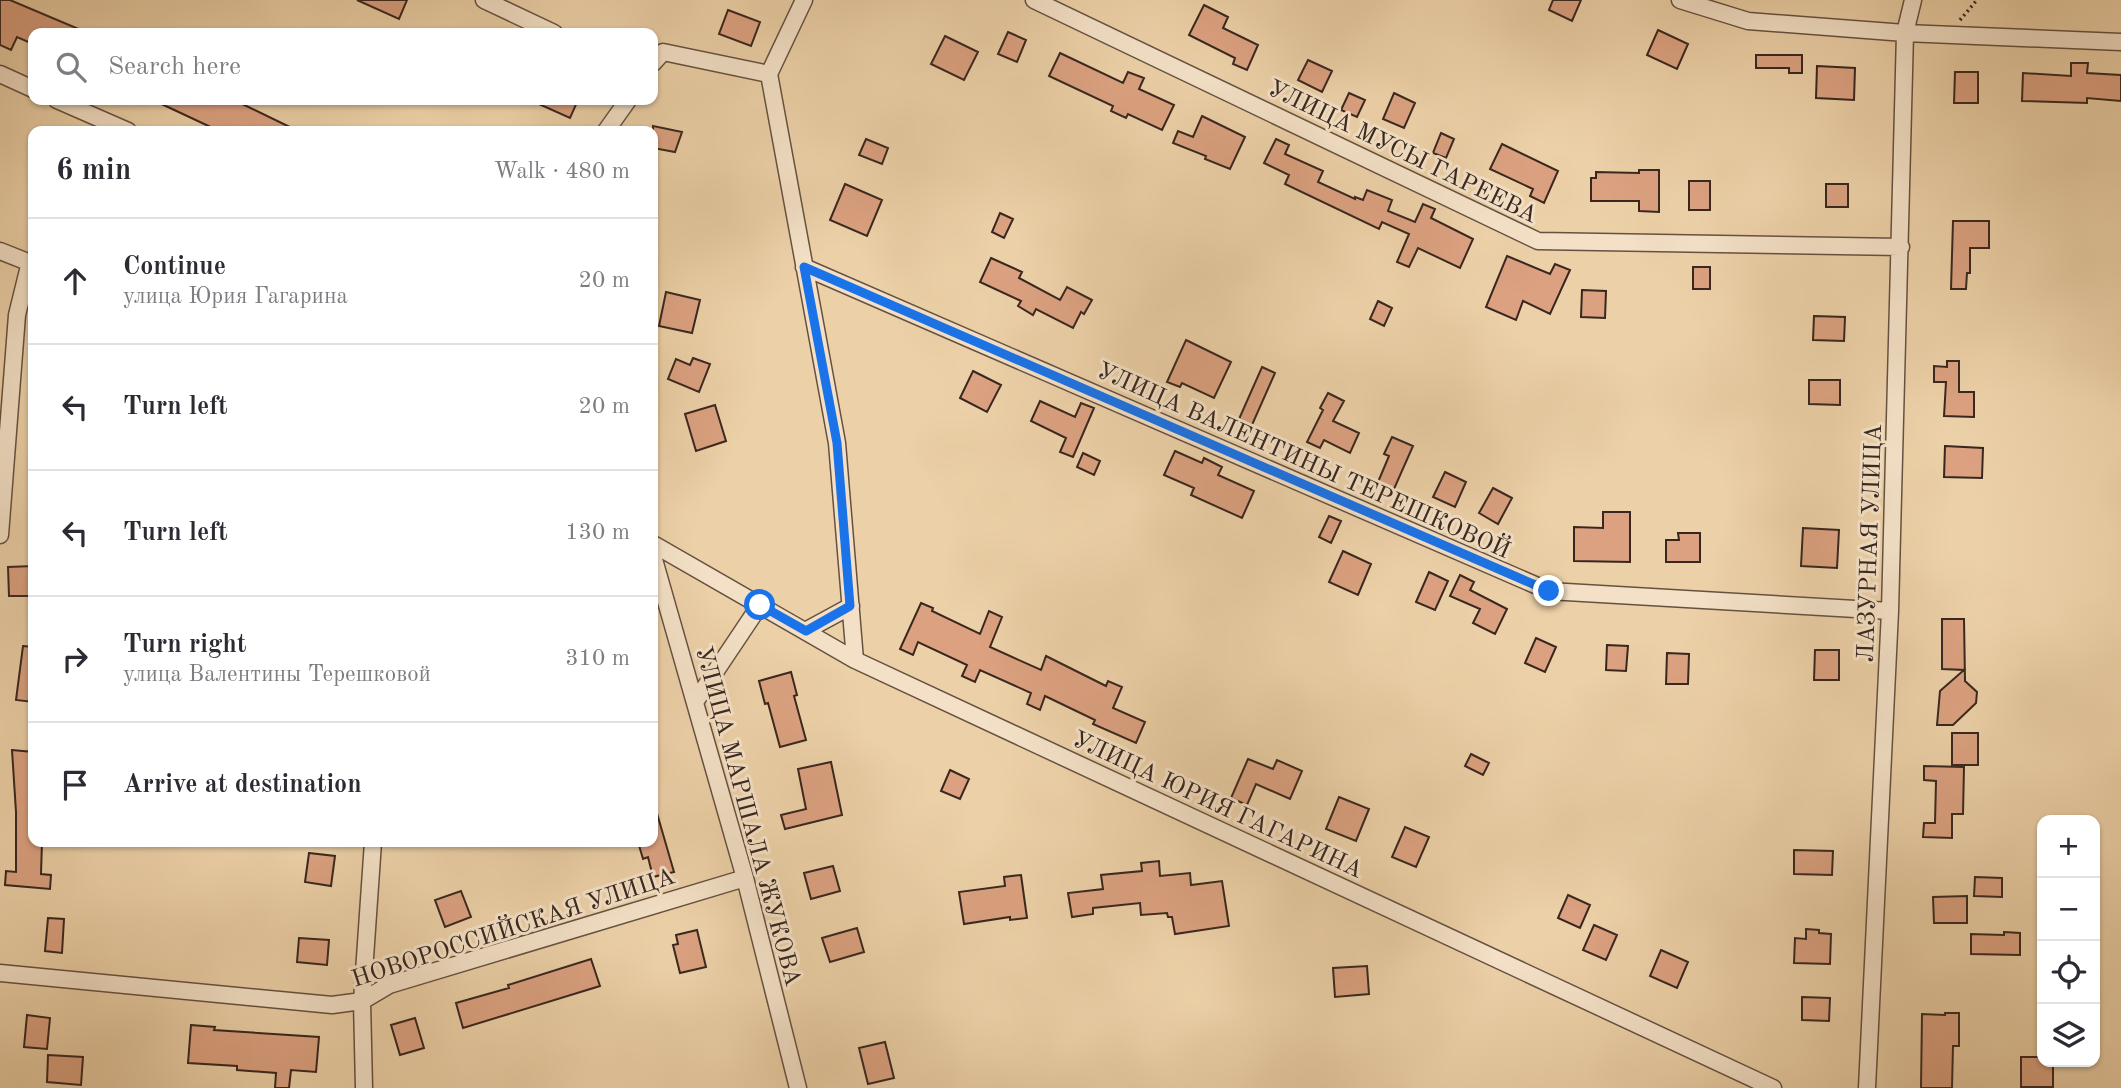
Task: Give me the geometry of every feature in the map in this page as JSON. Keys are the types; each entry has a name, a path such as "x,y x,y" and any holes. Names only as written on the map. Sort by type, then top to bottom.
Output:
{"street":[{"path":"484,0 543,28"},
{"path":"804,0 769,74 837,443 855,660"},
{"name":"УЛИЦА МУСЫ ГАРЕЕВА","path":"1034,0 1538,241 1901,247"},
{"path":"1680,0 1748,21 1905,33 2121,42"},
{"name":"ЛАЗУРНАЯ УЛИЦА","path":"1867,1088 1890,611 1905,33 1913,0"},
{"path":"658,58 663,52 769,74"},
{"path":"0,74 28,87"},
{"path":"68,105 117,126"},
{"path":"611,126 625,105"},
{"path":"0,251 28,262"},
{"name":"УЛИЦА ВАЛЕНТИНЫ ТЕРЕШКОВОЙ","path":"804,267 1549,591 1890,611"},
{"path":"0,536 17,315 28,274"},
{"name":"УЛИЦА ЮРИЯ ГАГАРИНА","path":"658,547 855,660 1773,1088"},
{"name":"УЛИЦА МАРШАЛА ЖУКОВА","path":"658,573 745,878 798,1088"},
{"path":"695,702 760,605"},
{"path":"806,631 850,606"},
{"path":"364,1088 362,1001 373,847"},
{"name":"НОВОРОССИЙСКАЯ УЛИЦА","path":"0,973 332,1005 362,1001 388,985 745,878"}],"building":[{"path":"0,0 10,0 76,28 28,28 28,42 17,37 11,50 0,45"},
{"path":"357,0 407,0 399,19"},
{"path":"1553,0 1581,0 1572,21 1549,10"},
{"path":"1204,5 1228,17 1223,28 1258,45 1247,70 1233,64 1235,58 1189,35"},
{"path":"728,10 760,22 751,46 719,34"},
{"path":"1658,30 1688,44 1677,69 1647,55"},
{"path":"1008,32 1026,40 1017,62 998,54"},
{"path":"945,36 978,52 964,80 931,64"},
{"path":"1060,53 1123,83 1128,72 1144,78 1139,89 1174,105 1162,130 1128,114 1126,118 1111,111 1113,106 1049,76"},
{"path":"1756,55 1802,55 1802,73 1789,73 1789,68 1756,68"},
{"path":"1308,60 1332,71 1322,92 1298,80"},
{"path":"2071,63 2088,63 2087,73 2121,75 2121,101 2087,98 2087,103 2022,101 2023,73 2071,76"},
{"path":"1817,66 1855,68 1854,100 1816,98"},
{"path":"1955,72 1978,72 1978,103 1954,103"},
{"path":"1349,93 1365,100 1357,117 1341,110"},
{"path":"1394,93 1415,103 1404,128 1383,119"},
{"path":"164,105 244,105 288,126 208,126"},
{"path":"541,105 576,105 570,118"},
{"path":"1202,116 1245,137 1230,169 1173,143 1178,131 1193,137"},
{"path":"658,127 682,132 675,152 658,149"},
{"path":"1441,133 1454,139 1446,158 1433,153"},
{"path":"866,139 888,148 882,164 859,155"},
{"path":"1276,139 1289,145 1285,154 1323,171 1318,182 1355,199 1363,200 1367,190 1392,200 1388,211 1415,222 1423,204 1435,209 1431,218 1473,239 1460,268 1418,248 1409,267 1397,262 1409,234 1382,222 1379,229 1285,184 1289,175 1264,163"},
{"path":"1502,144 1558,171 1544,203 1530,196 1533,189 1490,169"},
{"path":"1639,170 1659,170 1659,212 1639,211 1639,201 1591,201 1591,178 1596,178 1596,172 1639,173"},
{"path":"1689,181 1710,181 1710,210 1689,210"},
{"path":"845,184 882,200 867,236 830,220"},
{"path":"1826,184 1848,184 1848,207 1826,207"},
{"path":"1000,213 1013,219 1004,238 992,232"},
{"path":"1953,221 1989,221 1989,248 1970,248 1970,273 1967,273 1966,289 1951,289"},
{"path":"1507,256 1550,274 1555,264 1570,270 1550,314 1523,301 1516,320 1486,307"},
{"path":"991,258 1022,272 1019,278 1060,300 1067,287 1092,300 1084,314 1081,312 1073,328 1036,309 1033,315 1018,306 1021,301 980,282"},
{"path":"1693,267 1710,267 1710,289 1693,289"},
{"path":"1582,290 1606,291 1605,318 1581,317"},
{"path":"666,292 700,300 692,333 659,326"},
{"path":"1378,301 1392,308 1384,326 1370,319"},
{"path":"1814,316 1845,317 1844,341 1813,340"},
{"path":"1186,340 1231,362 1214,398 1182,383 1180,387 1167,382"},
{"path":"693,358 710,364 699,392 668,379 676,359 690,365"},
{"path":"1947,361 1959,361 1959,392 1974,392 1974,417 1944,416 1946,382 1934,382 1934,366 1947,367"},
{"path":"1262,367 1275,373 1252,425 1239,419"},
{"path":"973,371 1001,385 987,412 960,398"},
{"path":"1809,380 1840,380 1840,405 1809,404"},
{"path":"1328,393 1344,401 1333,421 1359,433 1350,453 1324,440 1320,448 1307,442 1323,410 1320,408"},
{"path":"1040,401 1075,417 1081,403 1094,408 1073,457 1060,452 1066,438 1031,421"},
{"path":"715,405 726,441 696,451 685,414"},
{"path":"1392,437 1413,446 1394,489 1378,482 1389,456 1384,454"},
{"path":"1945,446 1983,448 1982,478 1944,477"},
{"path":"1175,451 1202,463 1204,458 1222,467 1218,475 1254,491 1242,518 1191,495 1194,488 1164,475"},
{"path":"1083,453 1100,461 1094,475 1077,467"},
{"path":"1445,472 1466,482 1455,507 1433,497"},
{"path":"1493,488 1512,498 1498,524 1479,513"},
{"path":"1603,512 1630,512 1630,562 1574,561 1574,527 1603,528"},
{"path":"1329,516 1341,521 1331,543 1319,537"},
{"path":"1803,528 1839,530 1837,568 1801,566"},
{"path":"1678,533 1700,533 1700,562 1666,562 1666,540 1679,540"},
{"path":"1343,551 1371,564 1358,595 1329,582"},
{"path":"28,566 28,596 9,596 8,567"},
{"path":"1429,572 1448,581 1435,610 1416,602"},
{"path":"1460,575 1474,582 1470,590 1507,609 1495,634 1473,623 1480,609 1450,596"},
{"path":"921,603 980,634 989,611 1002,617 990,647 1041,670 1046,656 1106,686 1108,681 1122,687 1113,708 1145,722 1136,743 1093,724 1095,720 1045,696 1040,710 1027,704 1031,693 980,670 975,682 962,676 967,665 918,642 913,655 900,649"},
{"path":"1942,619 1964,619 1965,681 1977,692 1976,703 1953,725 1937,725 1940,691 1964,670 1942,669"},
{"path":"1536,638 1556,647 1545,672 1525,663"},
{"path":"1607,645 1628,646 1626,671 1606,670"},
{"path":"23,646 28,646 28,701 16,700"},
{"path":"1815,650 1839,650 1839,680 1814,680"},
{"path":"1667,653 1689,654 1688,684 1666,684"},
{"path":"791,672 797,695 794,696 806,740 780,747 759,681"},
{"path":"1952,733 1978,733 1978,765 1952,765"},
{"path":"12,750 28,752 28,847 42,847 41,874 51,875 50,889 5,885 6,871 16,872"},
{"path":"1471,754 1489,763 1483,775 1465,766"},
{"path":"1248,759 1273,769 1277,760 1302,771 1290,799 1256,784 1247,805 1231,798"},
{"path":"831,762 842,815 785,829 781,815 806,809 798,769"},
{"path":"1924,766 1964,767 1963,814 1952,814 1952,838 1923,837 1924,823 1935,823 1936,781 1924,780"},
{"path":"950,770 969,779 960,799 941,791"},
{"path":"1339,797 1369,809 1356,841 1326,829"},
{"path":"658,817 674,872 653,877 648,857 643,859 639,847 658,847"},
{"path":"1405,827 1429,837 1416,867 1392,857"},
{"path":"1794,850 1833,851 1832,875 1794,874"},
{"path":"309,853 335,856 331,886 305,882"},
{"path":"1159,861 1160,876 1190,873 1191,885 1222,881 1229,926 1175,934 1172,917 1168,917 1167,913 1141,915 1140,903 1093,908 1093,914 1072,917 1068,893 1103,889 1101,875 1142,871 1141,863"},
{"path":"833,866 840,891 811,899 804,873"},
{"path":"1021,875 1027,918 1010,920 1010,917 964,924 959,892 1005,886 1004,877"},
{"path":"1975,877 2002,878 2002,897 1974,896"},
{"path":"461,891 471,917 445,927 435,900"},
{"path":"1568,895 1590,905 1580,928 1558,918"},
{"path":"1967,896 1967,923 1934,923 1933,897"},
{"path":"48,918 64,919 62,953 45,951"},
{"path":"1594,925 1617,935 1606,960 1583,950"},
{"path":"857,928 864,952 830,962 822,938"},
{"path":"1806,929 1831,934 1830,964 1794,963 1795,938 1806,939"},
{"path":"697,930 706,967 680,973 673,945 678,944 676,935"},
{"path":"2004,932 2020,933 2020,955 1971,954 1971,934 2004,935"},
{"path":"299,938 329,940 327,965 297,962"},
{"path":"1661,950 1688,962 1677,988 1650,976"},
{"path":"591,959 600,986 463,1028 456,1003 509,988 508,985"},
{"path":"1367,966 1369,994 1335,997 1333,968"},
{"path":"1802,997 1830,998 1829,1021 1802,1020"},
{"path":"1959,1013 1959,1046 1953,1046 1952,1088 1921,1088 1922,1014"},
{"path":"27,1015 50,1018 47,1049 24,1047"},
{"path":"415,1018 424,1048 400,1055 391,1025"},
{"path":"191,1025 215,1027 214,1030 319,1037 316,1072 291,1070 289,1088 275,1088 276,1073 237,1070 237,1066 188,1063"},
{"path":"885,1042 894,1078 868,1084 859,1048"},
{"path":"48,1055 83,1057 81,1085 47,1082"},
{"path":"2021,1057 2037,1057 2037,1067 2053,1067 2053,1087 2021,1087"}],"route":[{"path":"760,605 806,631 850,606 837,443 804,267 1549,591"}]}
